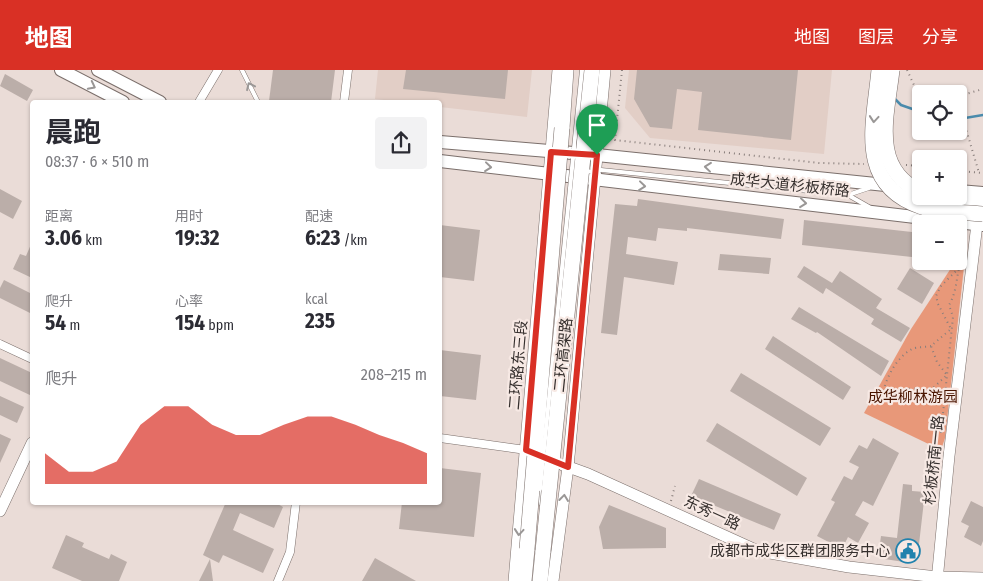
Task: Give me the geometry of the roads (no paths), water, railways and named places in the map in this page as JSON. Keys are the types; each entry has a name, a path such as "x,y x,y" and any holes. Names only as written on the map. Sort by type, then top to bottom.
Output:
{"highway":[{"name":"二环高架路","path":"524,581 566,70"},
{"name":"二环高架路","path":"540,581 592,70"},
{"path":"879,70 872,147 876,167 883,181 898,195 923,207 981,221"},
{"path":"892,70 885,147 888,160 898,177 912,186"},
{"path":"967,201 983,203"}],"main road":[{"path":"60,70 119,100"},
{"path":"98,70 156,100"},
{"name":"二环路东三段","path":"514,581 558,70"},
{"path":"554,581 568,467 594,180 594,161 605,70"},
{"name":"成华大道杉板桥路","path":"442,142 551,152 594,161 912,187"},
{"name":"成华大道杉板桥路","path":"442,162 981,221"},
{"path":"967,192 983,193"},
{"name":"杉板桥南一路","path":"937,579 949,456 981,221"},
{"path":"1,508 30,447"},
{"name":"东秀一路","path":"526,450 588,474 758,551 849,567 937,579 983,578"}],"street":[{"path":"200,100 218,70"},
{"path":"344,100 348,70"},
{"path":"0,344 30,358"},
{"path":"442,438 526,450"},
{"path":"278,581 290,552 296,505"}],"lane":[{"path":"242,70 257,100"},
{"path":"527,549 540,489 582,70"},
{"path":"574,148 585,163"},
{"path":"594,161 601,170"},
{"path":"570,190 579,177 586,173 601,170 848,195 878,211"},
{"path":"848,195 879,185"},
{"path":"540,489 543,551"}],"waterway":[{"path":"893,97 901,105 912,109"},
{"path":"967,118 983,115"}],"place":[{"name":"成都市成华区群团服务中心","path":"908,551"}],"park label":[{"name":"成华柳林游园","path":"913,397"}]}
